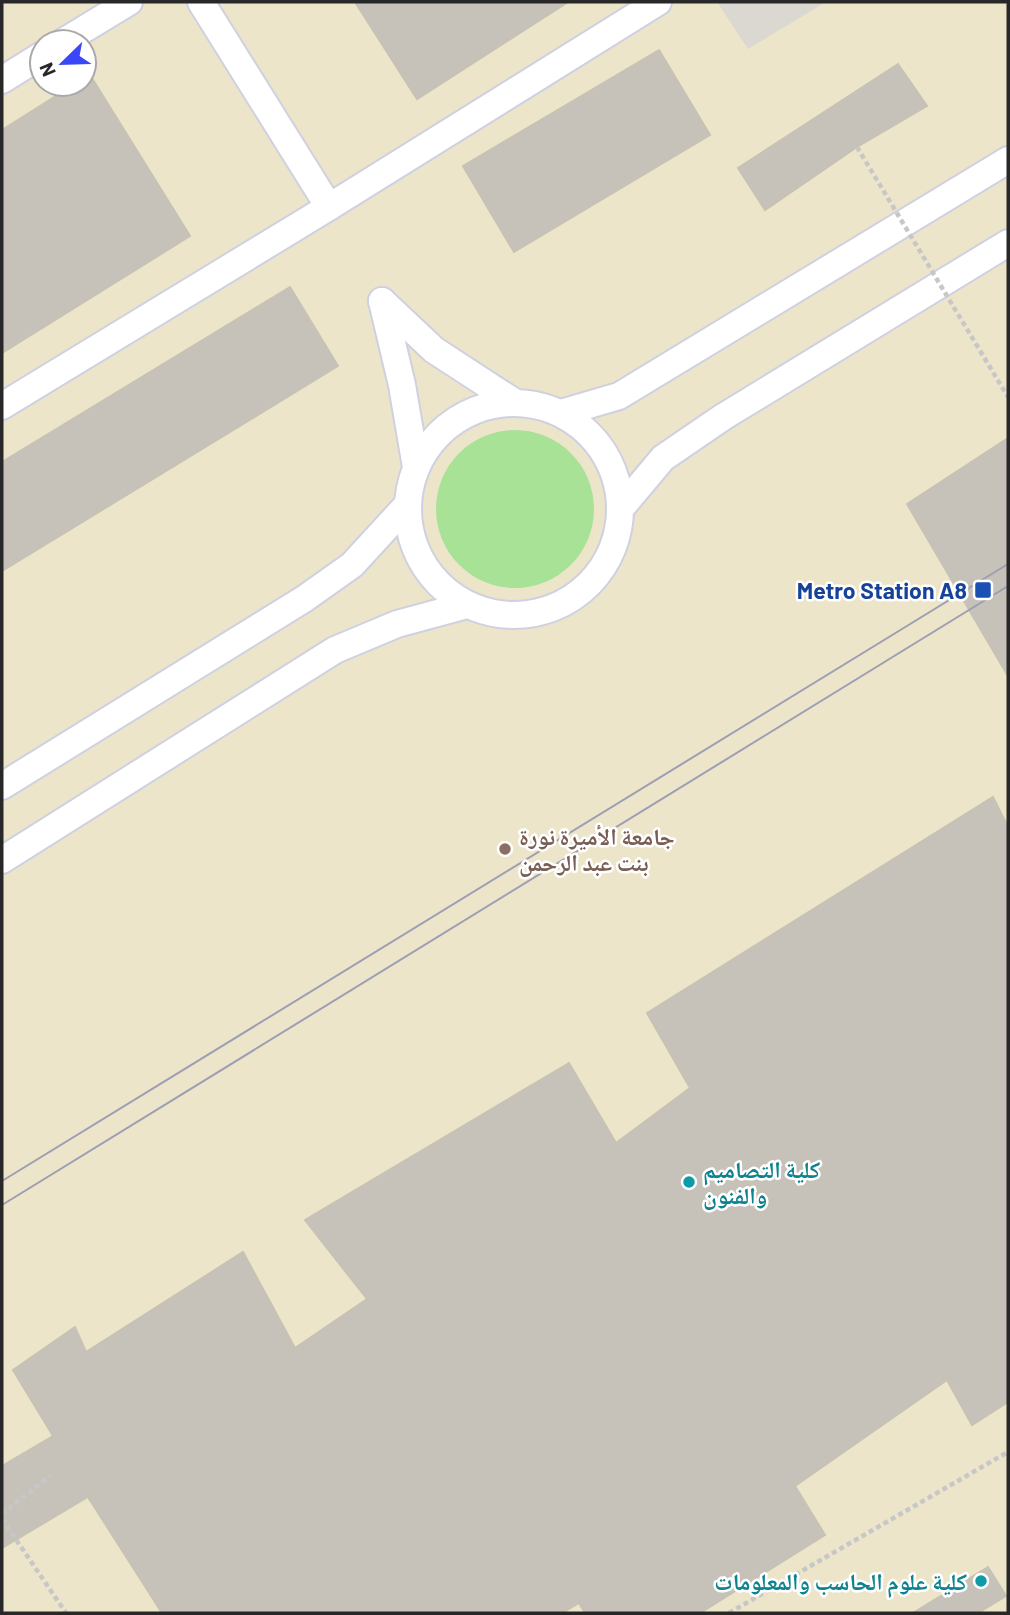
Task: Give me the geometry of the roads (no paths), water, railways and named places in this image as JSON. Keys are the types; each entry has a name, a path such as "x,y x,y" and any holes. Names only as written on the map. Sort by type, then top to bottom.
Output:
{"street":[{"path":"86,28 129,2"},
{"path":"201,2 329,207"},
{"path":"2,407 658,2"},
{"path":"2,80 28,64"},
{"path":"561,413 619,396 1008,160"},
{"path":"621,508 663,458 723,417 1008,243"},
{"path":"416,467 402,385 382,302 434,350 514,402"},
{"path":"514,402 538,405 561,413 586,429 605,452 617,479 621,508 617,539 604,567 584,591 558,607 528,615 497,615 467,605 442,588 423,563 411,535 408,504 416,467 432,441 455,420 483,406 514,402"},
{"path":"2,786 304,599 352,565 408,504"},
{"path":"2,860 335,650 397,624 467,605"}],"tram line":[{"path":"2,1181 1008,564"},
{"path":"2,1205 1008,586"}],"place":[{"name":"Metro Station A8","path":"983,590"},
{"name":"جامعة الأميرة نورة بنت عبد الرحمن","path":"505,849"},
{"name":"كلية التصاميم والفنون","path":"689,1182"},
{"name":"كلية علوم الحاسب والمعلومات","path":"981,1581"}]}
